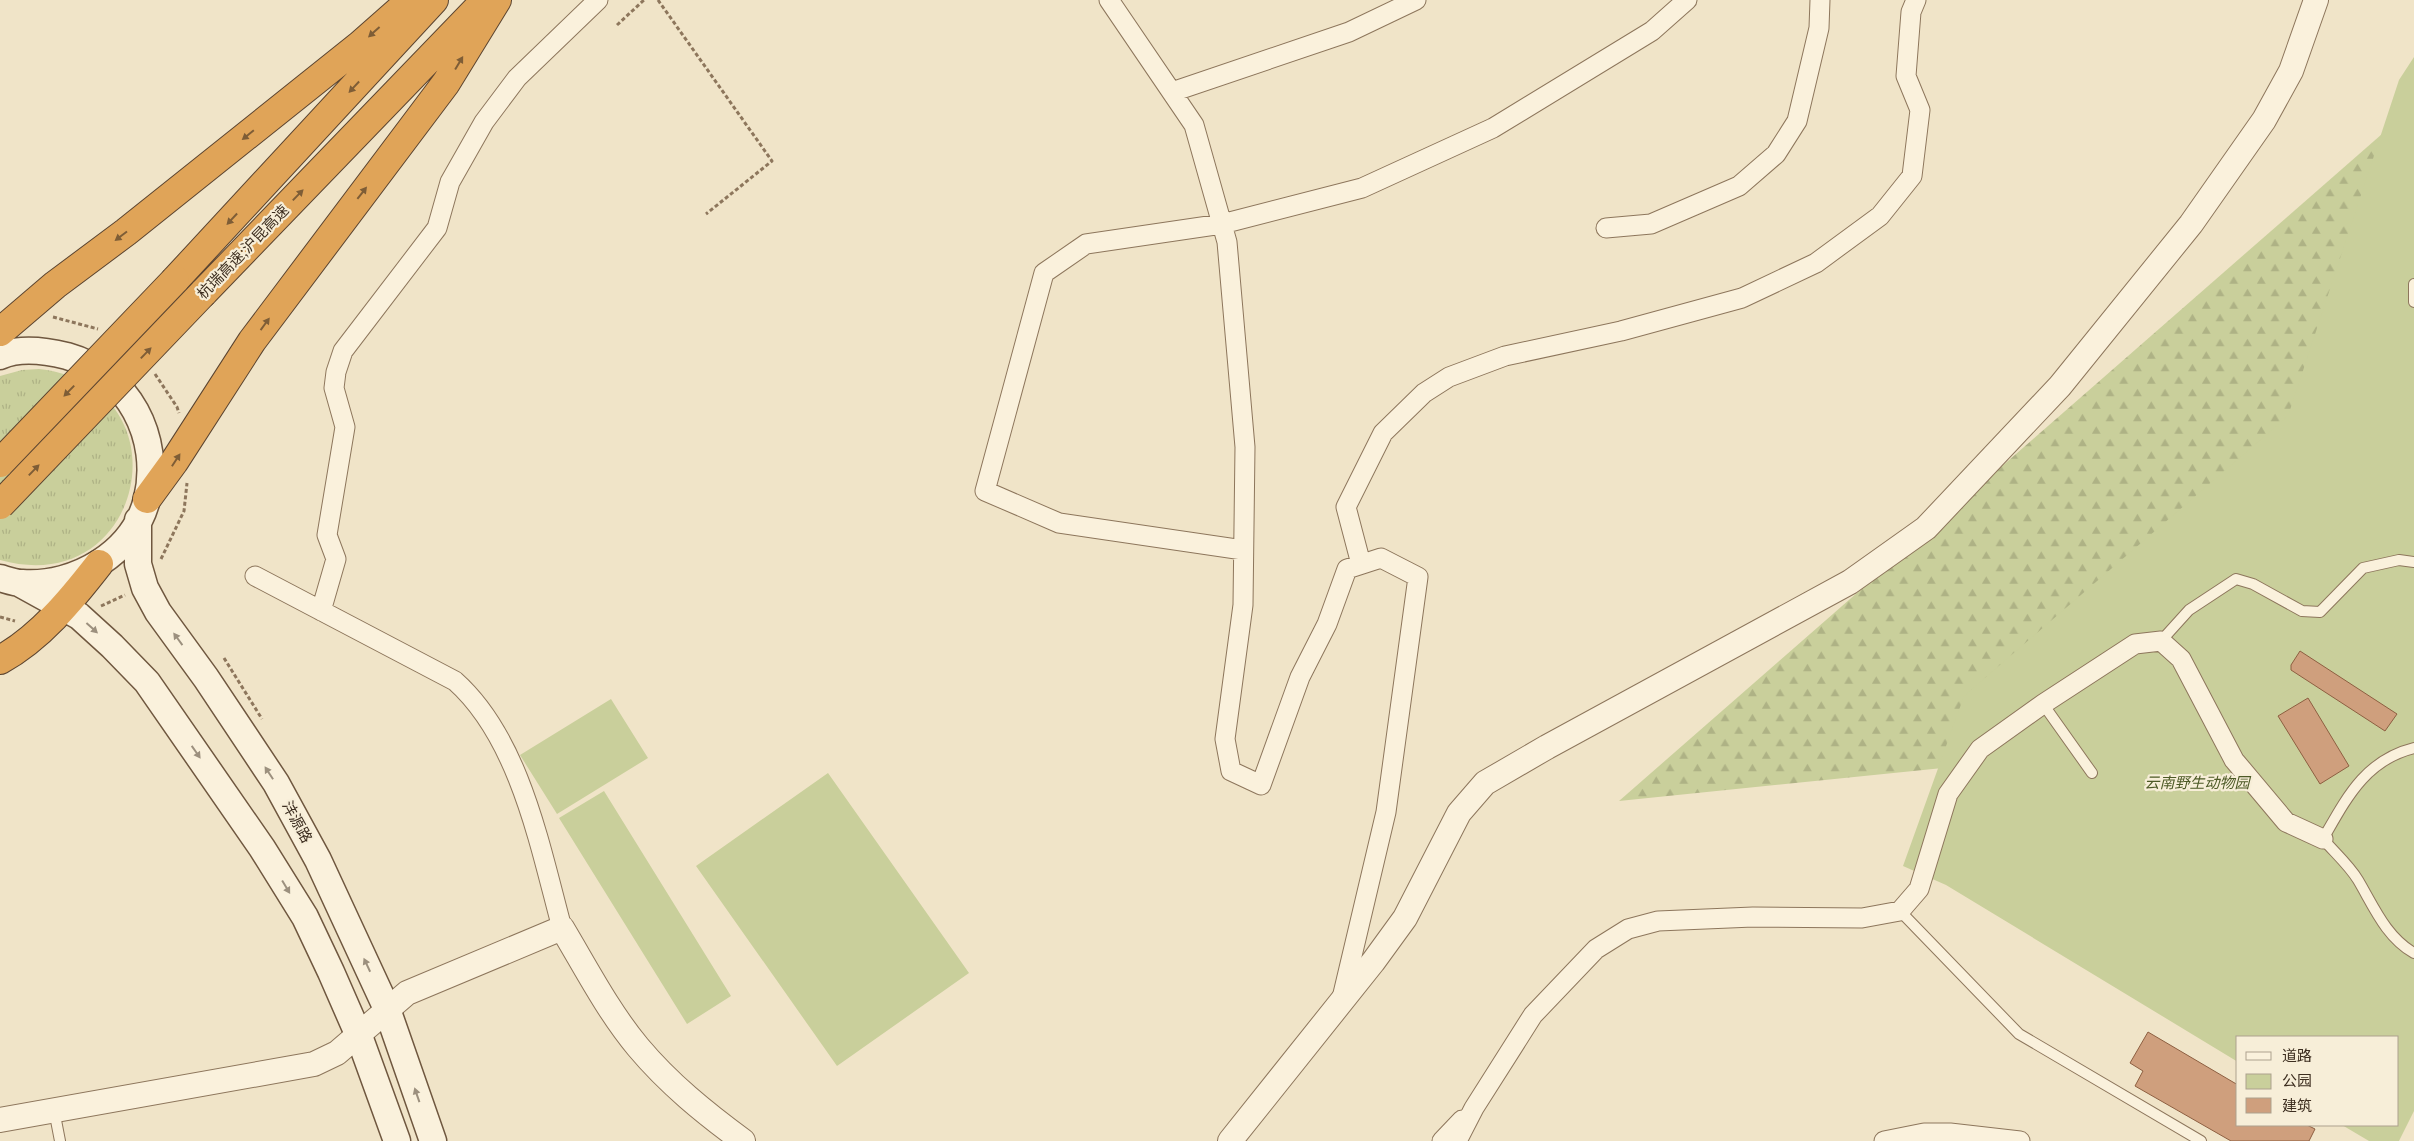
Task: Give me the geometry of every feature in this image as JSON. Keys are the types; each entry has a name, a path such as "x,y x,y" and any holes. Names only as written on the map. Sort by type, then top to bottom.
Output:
{"highway":[{"path":"0,332 55,285 126,232 360,45 411,0"},
{"name":"杭瑞高速;沪昆高速","path":"0,463 175,280 434,0"},
{"name":"杭瑞高速;沪昆高速","path":"0,505 486,0"},
{"path":"143,510 252,341 446,83 497,0"},
{"path":"0,660 16,652 65,607 99,564"}],"main road":[{"path":"0,340 46,350"},
{"name":"沣源路","path":"46,350 85,361 118,385 141,419 151,459 143,510 138,564 144,588 158,612 206,678 276,783 318,860 387,1009 433,1141"},
{"path":"0,356 46,350"},
{"path":"10,581 62,581 99,564 129,536 143,510"},
{"path":"10,581 65,607 79,616 147,682 262,848 305,917 359,1036 397,1141"}],"street":[{"path":"320,611 336,559 328,535 345,428 334,388 336,372 343,351 437,228 450,182 484,122 516,78 598,0"},
{"path":"1109,0 1194,125 1227,242 1245,447 1243,605 1225,739 1231,771 1261,785 1300,677 1327,624 1347,569 1381,558 1418,576 1386,812 1342,998"},
{"path":"1172,92 1349,32 1416,0"},
{"path":"1243,550 1059,523 985,491 1044,272 1086,244 1222,224 1362,188 1493,128 1652,31 1687,0"},
{"path":"1606,228 1651,224 1731,190 1740,186 1776,154 1797,122 1819,28 1820,0"},
{"path":"1361,564 1346,507 1383,433 1424,392 1449,377 1505,356 1621,331 1742,298 1816,263 1880,216 1912,176 1920,110 1906,76 1911,12 1916,0"},
{"path":"1230,1141 1342,998 1373,962 1405,918 1459,813 1485,783 1547,747 1850,582 1926,528 2060,386 2191,224 2264,120 2291,71 2316,0"},
{"path":"255,576 455,681 474,698 496,733 530,809 562,928 602,995 638,1046 695,1106 743,1141"},
{"path":"1457,1141 1474,1108 1533,1015 1596,949 1628,930 1658,921 1753,917 1862,918 1900,912 1919,889 1948,794 1980,749 2043,704 2135,644 2161,641 2181,659 2234,760 2286,822 2323,839"},
{"path":"0,1120 314,1064 336,1053 359,1036 407,993 562,928"},
{"path":"1442,1141 1474,1108"},
{"path":"1884,1141 1924,1133 1950,1133 2020,1141"}],"lane":[{"path":"2414,284 2414,302"},
{"path":"2161,641 2190,610 2236,579 2253,584 2302,611 2320,612 2363,568 2399,560 2414,562"},
{"path":"2043,704 2092,773"},
{"path":"2414,748 2375,768 2361,778 2350,792 2323,839 2357,879 2372,908 2388,931 2414,953"},
{"path":"1900,912 2019,1034 2201,1141"},
{"path":"54,1110 60,1141"}],"path":[{"path":"617,25 644,0"},
{"path":"658,0 772,161 706,214"}],"green space":[{"name":"云南野生动物园","path":"2414,57 2414,1111 2399,1141 2369,1141 2344,1126 2399,1126 2399,1036 2236,1036 2236,1061 1946,885 1903,866 1964,696 2288,416 2399,80"},
{"path":"2414,106 2414,720 1619,801"},
{"path":"39,369 86,384 117,412 131,448 130,486 116,522 89,550 50,564 0,560 0,376 22,370"},
{"path":"611,699 648,758 557,814 520,755"},
{"path":"828,773 969,973 837,1066 696,866"},
{"path":"604,791 731,996 687,1024 559,818"}],"building":[{"path":"2300,651 2397,714 2385,731 2291,670 2291,665"},
{"path":"2308,698 2349,766 2320,784 2278,716"},
{"path":"2148,1032 2236,1084 2236,1126 2309,1126 2315,1129 2309,1141 2231,1141 2135,1086 2143,1071 2130,1063"}]}
